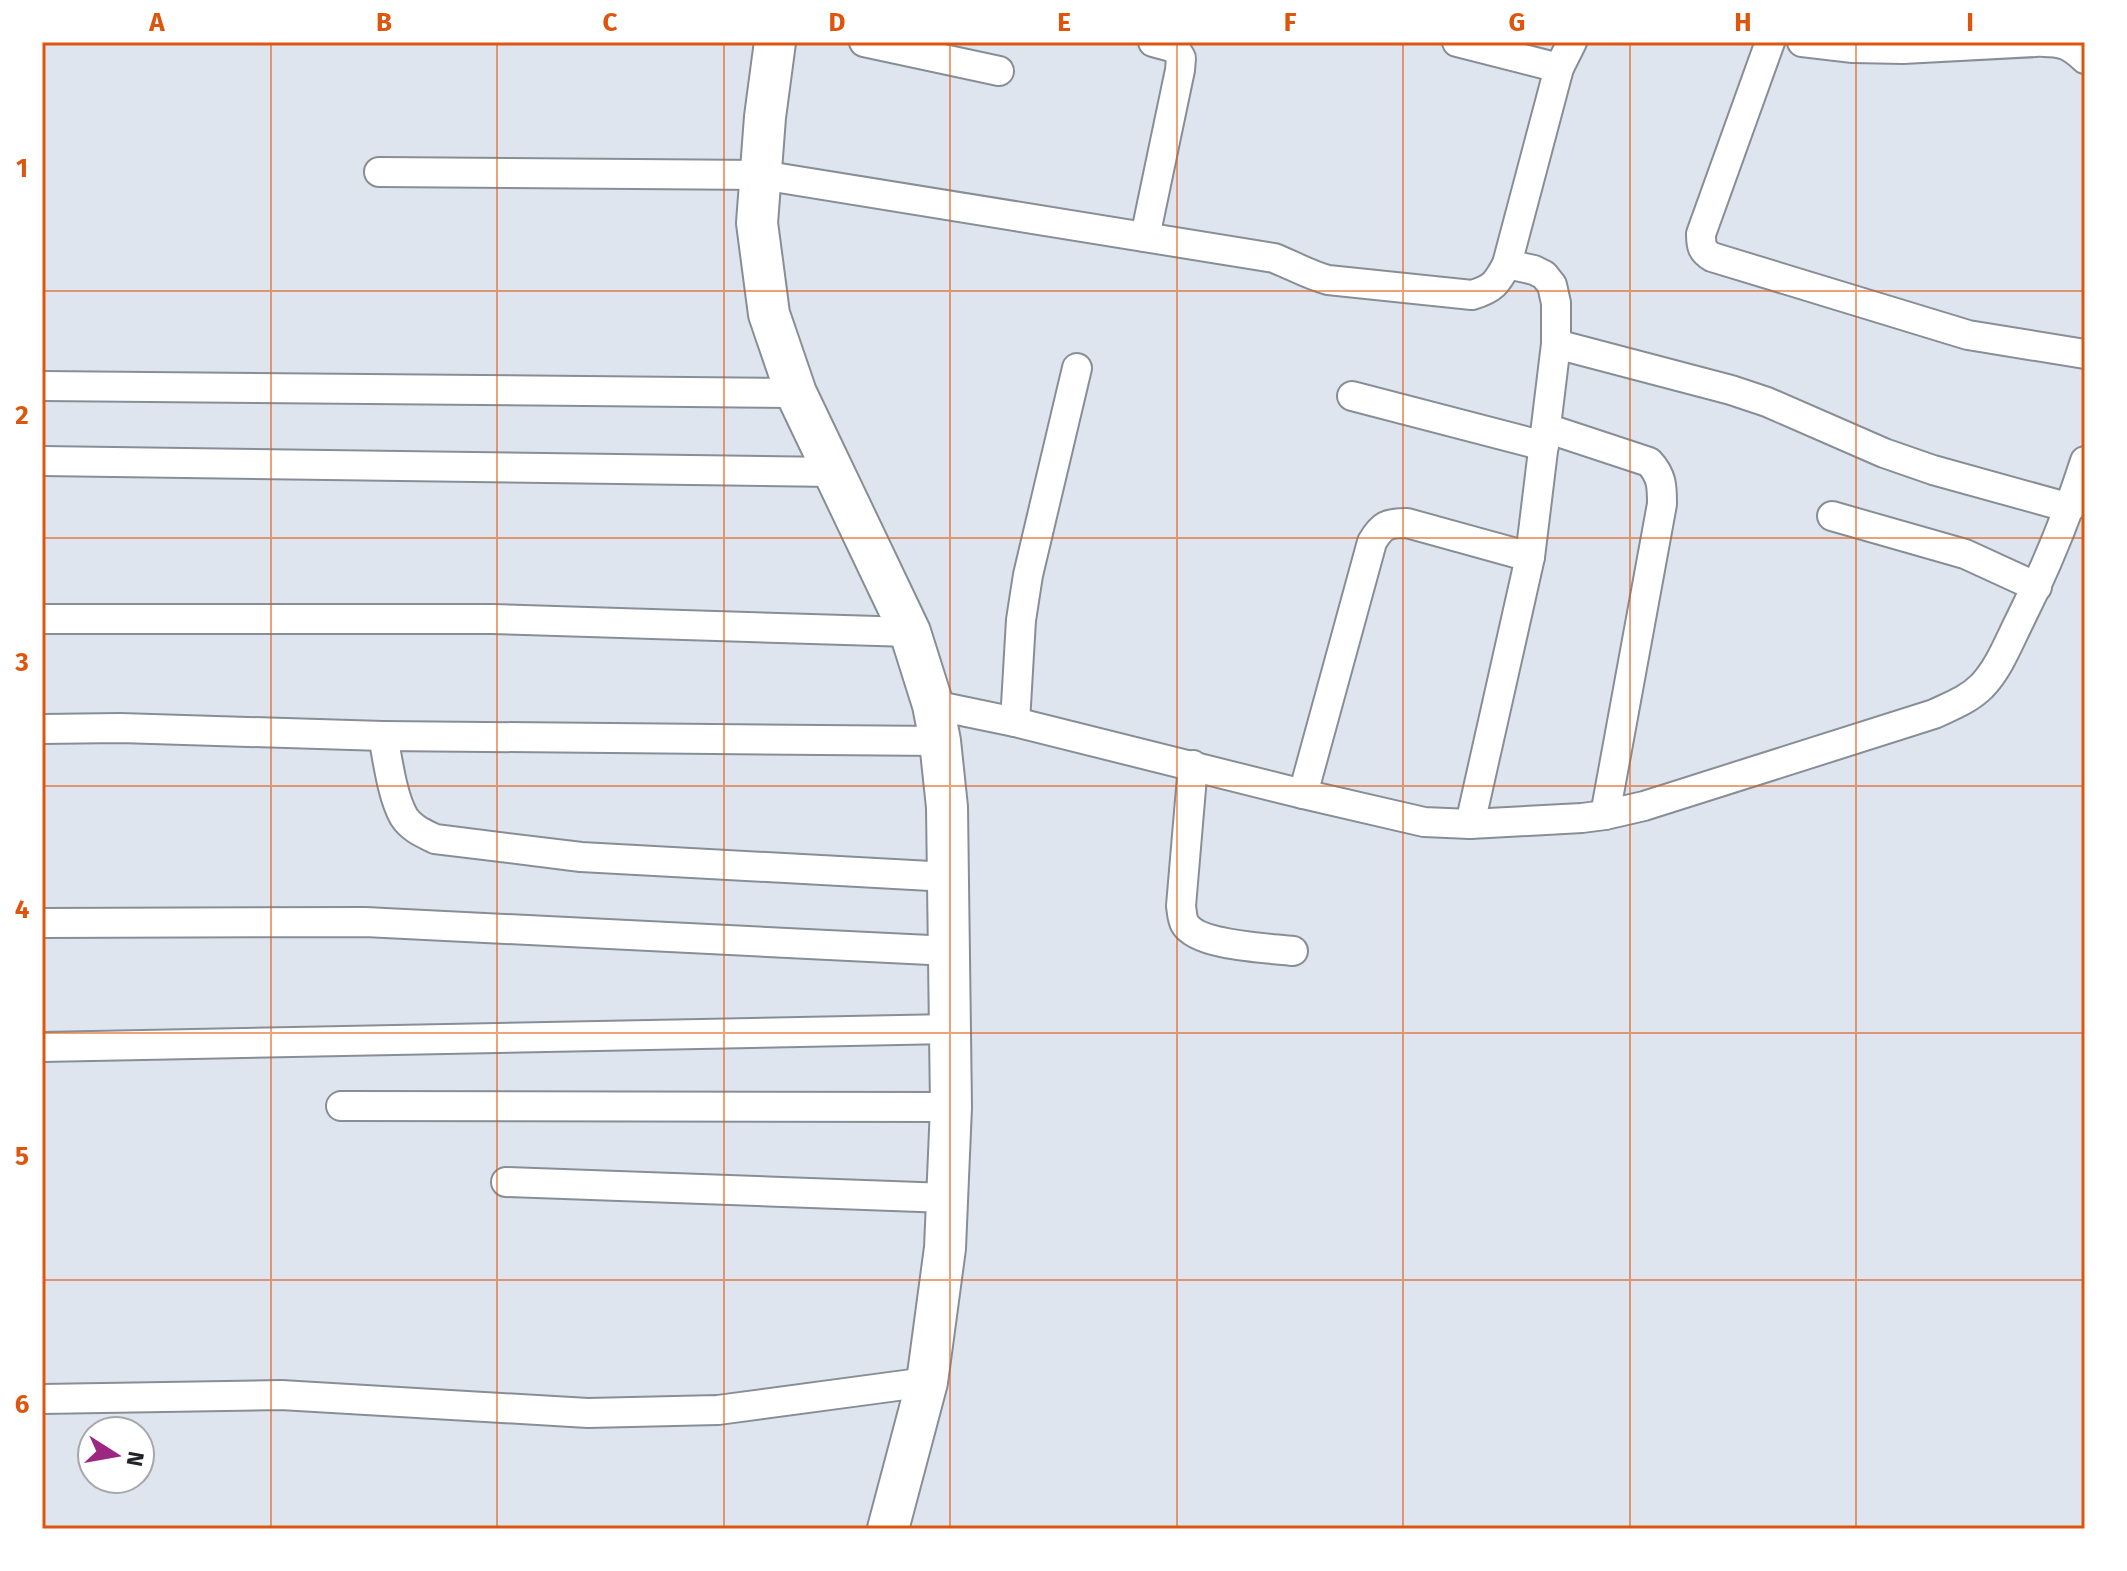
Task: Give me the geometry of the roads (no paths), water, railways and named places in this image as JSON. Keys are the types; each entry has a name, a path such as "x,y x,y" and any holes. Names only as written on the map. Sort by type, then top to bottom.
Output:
{"street":[{"path":"775,42 765,117 757,223 769,314 796,393 910,632 936,723 947,807 951,1107 945,1248 927,1382 888,1529"},
{"path":"864,42 999,71"},
{"path":"1145,237 1181,58 1175,48 1153,42"},
{"path":"1457,42 1559,68"},
{"path":"379,172 761,175 1274,258 1328,280 1472,295 1486,291 1498,282 1507,264 1559,68 1572,42"},
{"path":"1770,42 1701,234 1703,251 1712,257 1968,335 2085,354"},
{"path":"1802,42 1853,48 1903,49 2036,42"},
{"path":"2043,42 2072,46 2085,59"},
{"path":"1470,824 1530,557 1556,344 1556,303 1552,285 1544,275 1534,270 1507,264"},
{"path":"1556,344 1731,390 1933,470 2070,508"},
{"path":"1015,722 1021,620 1026,590 1077,368"},
{"path":"42,386 796,393"},
{"path":"1352,396 1649,462 1657,471 1662,481 1662,504 1605,815"},
{"path":"42,461 834,472"},
{"path":"42,729 120,728 383,736 1015,722 1424,822 1470,824 1605,815 1644,806 1934,714 1965,700 1998,665 2037,587 2070,508 2085,461"},
{"path":"1832,516 1965,554 2037,587"},
{"path":"1303,794 1372,542 1379,529 1391,523 1407,523 1530,557"},
{"path":"42,619 492,619 910,632"},
{"path":"383,736 397,800 405,818 416,830 435,839 581,857 949,877"},
{"path":"1193,765 1181,906 1184,922 1191,932 1207,939 1293,951"},
{"path":"42,923 365,922 950,951"},
{"path":"42,1047 950,1029"},
{"path":"341,1106 951,1107"},
{"path":"506,1182 947,1198"},
{"path":"42,1399 281,1395 588,1413 718,1410 927,1382"}]}
